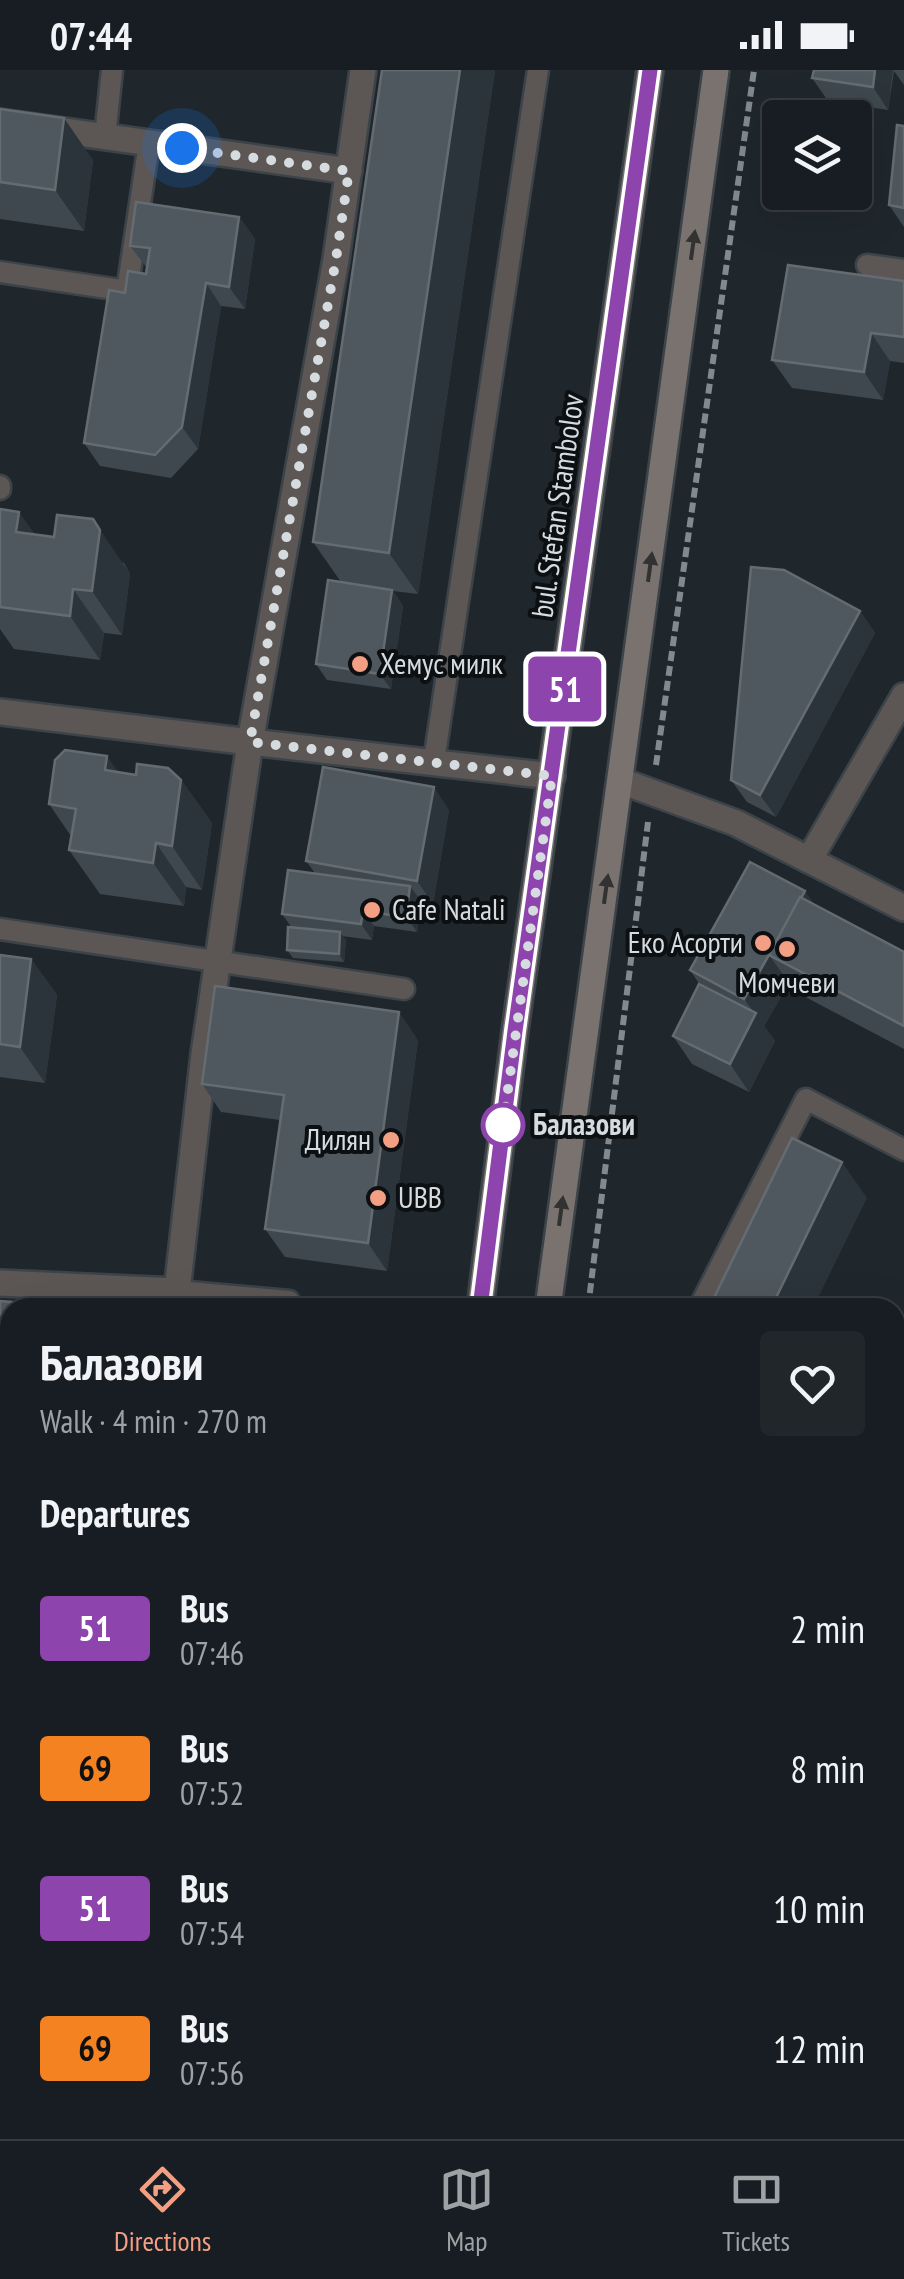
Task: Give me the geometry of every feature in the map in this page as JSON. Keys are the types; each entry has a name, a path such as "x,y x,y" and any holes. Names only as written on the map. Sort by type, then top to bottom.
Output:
{"main road":[{"name":"bul. Stefan Stambolov","path":"481,1298 650,70"},
{"path":"549,1298 716,70"}],"street":[{"path":"175,1298 217,961 250,742 336,259 363,70"},
{"path":"0,122 349,171"},
{"path":"809,860 904,696"},
{"path":"0,712 552,776"},
{"path":"620,781 736,823 904,908"},
{"path":"0,1283 164,1298"}],"lane":[{"path":"105,137 112,70"},
{"path":"434,761 538,70"},
{"path":"0,272 127,291 149,144"},
{"path":"867,265 904,270"},
{"path":"0,929 404,990"},
{"path":"705,1298 806,1099 904,1150"}],"path":[{"path":"589,1298 652,792 754,70"}],"building":[{"path":"382,70 460,70 389,553 313,542"},
{"path":"814,70 875,70 873,87 812,78"},
{"path":"0,109 64,118 55,190 0,182"},
{"path":"897,125 904,126 904,208 889,205"},
{"path":"136,202 239,217 229,287 206,283 182,427 155,455 84,443 109,290 125,293 128,271 146,274 150,248 130,246"},
{"path":"788,265 904,281 904,337 871,333 864,372 772,360"},
{"path":"0,509 19,512 16,532 54,537 57,515 93,519 100,530 92,591 73,589 70,616 0,607"},
{"path":"751,567 784,570 860,611 760,795 731,780"},
{"path":"328,580 392,590 380,674 316,664"},
{"path":"65,750 107,756 105,770 136,775 137,764 168,768 181,780 172,846 156,843 153,863 69,850 76,809 49,804 55,760"},
{"path":"323,767 434,787 417,881 306,861"},
{"path":"750,862 805,891 744,999 690,970"},
{"path":"288,870 410,886 406,917 363,911 361,924 282,914"},
{"path":"800,897 904,952 904,1026 769,955"},
{"path":"288,927 340,932 339,954 287,950"},
{"path":"0,955 31,959 20,1047 0,1044"},
{"path":"699,984 756,1013 730,1064 673,1036"},
{"path":"215,986 399,1012 368,1243 265,1229 284,1095 202,1084"},
{"path":"792,1138 842,1162 776,1298 714,1298"}],"bus line":[{"name":"51","path":"481,1298 650,70"}],"place":[{"name":"Хемус милк","path":"360,664"},
{"name":"Cafe Natali","path":"372,910"},
{"name":"Еко Асорти","path":"763,943"},
{"name":"Момчеви","path":"787,949"},
{"name":"Балазови","path":"503,1125"},
{"name":"Дилян","path":"391,1140"},
{"name":"UBB","path":"378,1198"}],"route":[{"path":"182,148 349,171 250,742 552,776 503,1125"}]}
